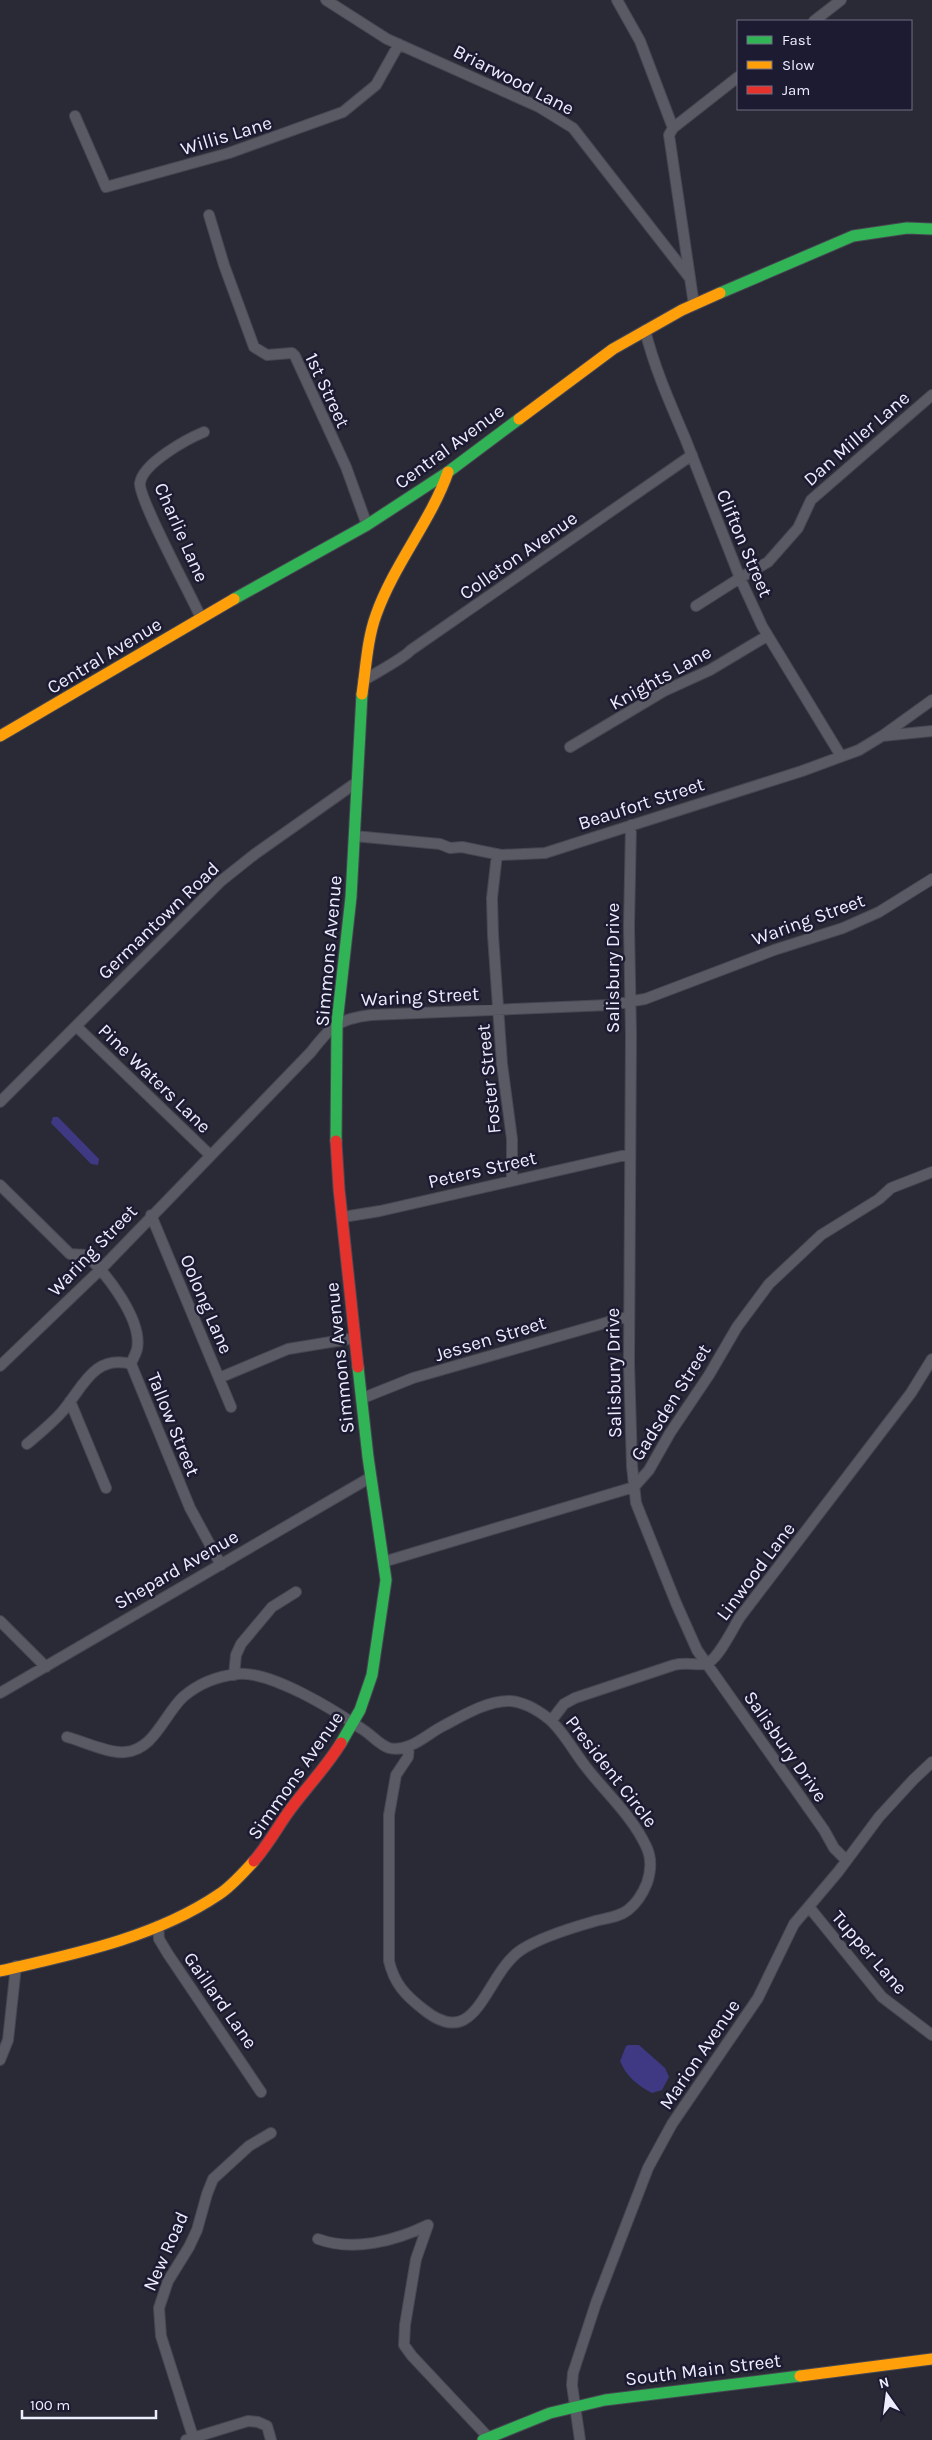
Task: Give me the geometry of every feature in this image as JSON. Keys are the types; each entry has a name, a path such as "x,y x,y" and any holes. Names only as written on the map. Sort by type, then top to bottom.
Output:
{"street":[{"name":"Briarwood Lane","path":"326,0 379,34 539,107 572,128 689,277"},
{"path":"617,0 640,41 673,128"},
{"path":"815,20 841,0"},
{"name":"Willis Lane","path":"75,116 106,187 229,154 343,112 376,85 399,44"},
{"path":"694,305 669,135 673,128 737,78"},
{"name":"1st Street","path":"209,215 224,265 254,348 267,355 292,353 295,356 346,468 367,525"},
{"name":"Central Avenue","path":"0,736 201,618 367,525 448,472 575,375 645,330 694,305 853,236 907,228 932,229"},
{"name":"Clifton Street","path":"645,330 649,348 740,578 767,636 841,756"},
{"name":"Dan Miller Lane","path":"696,606 768,562 798,528 811,500 932,394"},
{"name":"Charlie Lane","path":"201,618 151,515 140,487 140,480 161,454 204,432"},
{"name":"Colleton Avenue","path":"363,681 397,658 405,656 637,491 692,455"},
{"name":"Simmons Avenue","path":"0,1971 80,1952 158,1926 204,1904 233,1884 269,1844 287,1814 332,1758 354,1723 372,1675 386,1586 371,1477 343,1216 335,1114 338,1023 346,954 363,681 369,644 376,615 413,538 440,495 448,472"},
{"name":"Knights Lane","path":"570,747 664,691 710,670 767,636"},
{"path":"882,736 932,700"},
{"name":"Beaufort Street","path":"354,836 440,844 450,848 497,854 522,855 545,853 802,771 859,750 882,736 932,731"},
{"name":"Germantown Road","path":"0,1102 221,881 255,854 357,782"},
{"name":"Salisbury Drive","path":"631,825 629,1316 634,1487 642,1523 687,1628 706,1664 824,1830 834,1848 846,1860"},
{"name":"Foster Street","path":"497,854 492,918 502,1040 502,1064 512,1139 512,1180"},
{"name":"Waring Street","path":"0,1366 101,1268 311,1052 326,1032 347,1018 498,1008 558,1008 629,1002 676,988 710,972 862,920 895,903 932,879"},
{"name":"Pine Waters Lane","path":"76,1026 210,1156"},
{"name":"Peters Street","path":"343,1216 380,1211 630,1154"},
{"name":"Gadsden Street","path":"383,1562 634,1487 649,1470 662,1445 737,1328 769,1284 821,1235 879,1199 891,1188 932,1172"},
{"path":"0,1185 70,1254 86,1254 101,1268"},
{"name":"Oolong Lane","path":"151,1215 231,1407"},
{"name":"Tallow Street","path":"101,1268 127,1308 135,1329 137,1349 130,1364 190,1508 220,1564"},
{"name":"Jessen Street","path":"363,1398 413,1378 629,1316"},
{"path":"219,1378 288,1349 355,1338"},
{"name":"Linwood Lane","path":"706,1664 716,1657 740,1617 911,1393 932,1359"},
{"path":"28,1444 62,1412 82,1382 94,1372 118,1361 130,1364"},
{"path":"70,1401 106,1488"},
{"name":"Shepard Avenue","path":"0,1692 371,1477"},
{"path":"234,1675 236,1655 241,1644 272,1607 296,1592"},
{"path":"0,1621 46,1666"},
{"path":"551,1720 564,1704 587,1693 684,1662 706,1664"},
{"name":"President Circle","path":"67,1737 125,1752 140,1747 152,1738 169,1713 197,1687 219,1678 234,1675 259,1676 272,1679 354,1723 388,1748 409,1746 419,1742 446,1725 494,1703 512,1701 520,1703 551,1720 622,1811 645,1844 650,1860 649,1877 643,1892 626,1912 611,1918 584,1924 519,1951 505,1965 472,2014 459,2023 451,2024 434,2019 412,2001 399,1988 388,1961 390,1815 396,1775 408,1757 409,1746"},
{"name":"Marion Avenue","path":"580,2440 572,2385 573,2373 596,2303 648,2168 672,2124 741,2026 758,1998 786,1938 880,1817 932,1762"},
{"name":"Tupper Lane","path":"809,1907 882,1997 932,2035"},
{"name":"Gaillard Lane","path":"158,1926 159,1939 168,1954 261,2092"},
{"path":"0,2060 8,2040 16,1966"},
{"name":"New Road","path":"190,2439 160,2336 160,2308 168,2281 197,2230 206,2194 213,2178 248,2146 271,2134"},
{"path":"318,2239 334,2245 349,2245 394,2239 428,2225 416,2259 405,2325 404,2345 486,2439"},
{"name":"South Main Street","path":"486,2439 525,2422 575,2406 644,2394 932,2359"},
{"path":"190,2439 248,2421 267,2426 271,2440"}],"shaded area":[{"path":"53,1117 58,1117 99,1159 98,1165 91,1164 51,1123"},
{"path":"639,2045 665,2068 669,2077 662,2090 652,2093 637,2083 625,2071 620,2061 626,2046"}],"traffic: fast":[{"path":"720,293 853,236 907,228 932,229"},
{"path":"234,599 367,525 448,472 519,419"},
{"path":"336,1141 337,1023 351,897 362,694"},
{"path":"341,1743 360,1710 372,1675 386,1580 368,1457 358,1367"},
{"path":"483,2440 550,2413 605,2400 800,2376"}],"traffic: slow":[{"path":"519,419 613,349 682,310 720,293"},
{"path":"362,694 369,644 376,615 392,578 432,508 448,472"},
{"path":"0,736 234,599"},
{"path":"0,1971 113,1943 167,1923 223,1892 254,1861"},
{"path":"800,2376 932,2359"}],"traffic: jam":[{"path":"336,1141 339,1189 358,1367"},
{"path":"254,1861 341,1743"}]}
